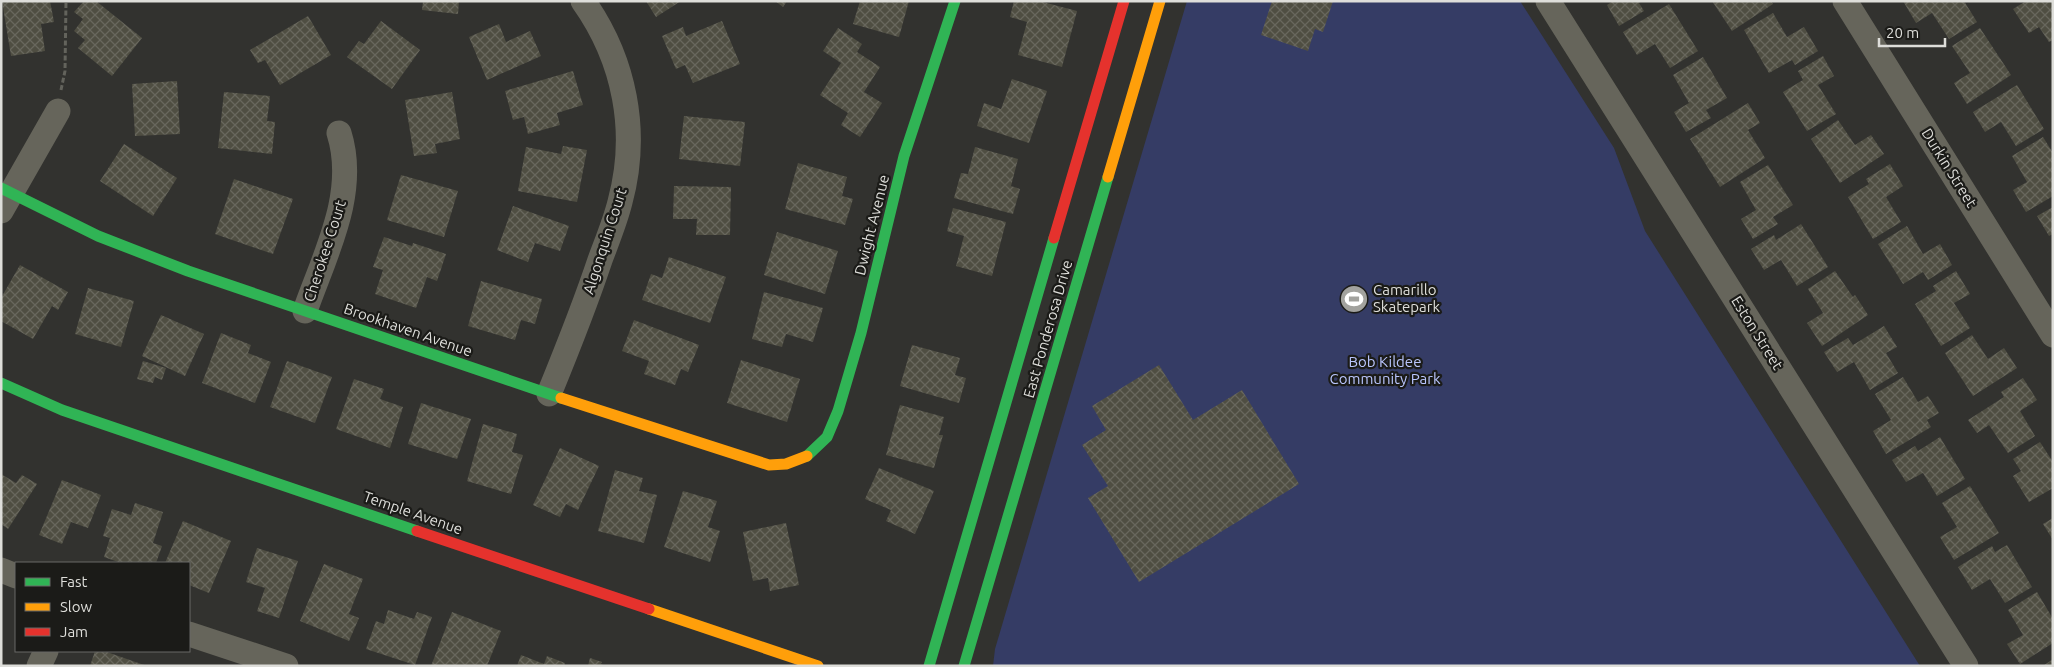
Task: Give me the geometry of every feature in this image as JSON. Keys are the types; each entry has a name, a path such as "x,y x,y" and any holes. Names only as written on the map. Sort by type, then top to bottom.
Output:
{"main road":[{"name":"Dwight Avenue","path":"813,452 827,438 833,426 854,356 899,176 955,1"},
{"name":"East Ponderosa Drive","path":"929,666 1124,1"},
{"name":"East Ponderosa Drive","path":"964,666 1160,1"},
{"name":"Brookhaven Avenue","path":"4,198 133,250 549,394 768,465 783,465 796,462 813,452"},
{"name":"Temple Avenue","path":"1,383 62,410 118,430 818,666"}],"street":[{"name":"Algonquin Court","path":"549,394 584,306 620,203 628,155 629,131 622,83 605,37 583,1"},
{"name":"Eston Street","path":"1548,1 1966,666"},
{"name":"Durkin Street","path":"1845,1 2053,336"},
{"path":"4,198 58,110"},
{"name":"Cherokee Court","path":"305,310 342,203 346,165 339,133"},
{"path":"1,570 15,576"},
{"path":"190,634 286,666"},
{"path":"39,666 46,652"}],"path":[{"path":"58,110 64,71 66,1"}],"green space":[{"name":"Bob Kildee Community Park","path":"1187,1 1520,1 1614,148 1645,231 1920,666 993,666 995,649"}],"building":[{"path":"2,1 50,1 54,22 41,24 45,51 11,56"},
{"path":"84,1 96,1 142,38 112,76 78,48 85,40 74,31 83,19 74,12"},
{"path":"423,1 459,1 458,14 422,10"},
{"path":"646,1 681,1 656,17"},
{"path":"775,1 787,1 783,7"},
{"path":"860,1 909,1 899,37 853,24"},
{"path":"1014,1 1039,1 1077,11 1062,67 1018,55 1027,22 1010,17"},
{"path":"1272,1 1333,1 1323,32 1315,29 1308,51 1261,35"},
{"path":"1613,1 1642,1 1639,3 1644,11 1619,26 1607,5"},
{"path":"1712,1 1771,1 1773,4 1732,31"},
{"path":"1903,1 1964,1 1977,22 1949,39 1932,13 1916,23"},
{"path":"2026,1 2053,1 2053,40 2049,42 2039,27 2029,33 2013,9"},
{"path":"1669,4 1698,51 1670,68 1655,44 1637,55 1623,32"},
{"path":"1773,13 1787,37 1804,27 1818,51 1795,65 1792,60 1769,73 1744,30"},
{"path":"308,16 331,55 280,85 265,60 258,63 250,50"},
{"path":"381,21 420,50 392,89 347,57 359,41 364,44"},
{"path":"722,21 740,64 693,83 685,65 676,69 662,36 683,27 686,36"},
{"path":"499,24 506,42 530,31 541,56 487,80 469,37"},
{"path":"838,28 862,44 857,52 880,67 864,92 882,103 860,137 841,125 848,113 820,95 841,63 823,51"},
{"path":"1980,28 2011,75 1967,104 1954,83 1970,73 1952,46"},
{"path":"1823,56 1834,76 1818,85 1836,114 1807,131 1783,92 1803,80 1798,71"},
{"path":"1703,57 1727,98 1706,110 1711,118 1686,132 1674,112 1689,103 1673,75"},
{"path":"573,71 583,105 557,113 560,125 528,134 524,117 513,120 505,91"},
{"path":"1012,79 1047,91 1029,143 977,126 984,103 1001,109"},
{"path":"177,81 180,134 135,136 132,84"},
{"path":"2017,85 2044,129 2016,146 2001,122 1985,132 1973,112"},
{"path":"224,92 270,96 267,121 275,122 272,154 218,148"},
{"path":"452,92 460,139 435,144 437,153 414,156 405,100"},
{"path":"1748,103 1760,123 1748,130 1765,158 1720,187 1690,139"},
{"path":"684,116 745,122 740,166 679,159"},
{"path":"1838,120 1855,145 1871,135 1884,154 1840,183 1811,139"},
{"path":"2043,137 2053,153 2053,196 2026,212 2013,190 2027,182 2012,156"},
{"path":"124,144 177,178 153,216 100,181"},
{"path":"563,146 587,150 577,202 518,191 526,147 561,154"},
{"path":"975,147 1018,159 1011,186 1020,189 1013,214 954,198 961,173 968,174"},
{"path":"798,163 847,177 842,196 853,199 845,225 785,209"},
{"path":"1890,164 1903,186 1886,197 1901,222 1873,239 1848,197 1869,184 1866,179"},
{"path":"1768,165 1793,205 1773,217 1778,224 1753,239 1741,219 1756,210 1740,182"},
{"path":"401,175 458,191 444,237 387,220"},
{"path":"234,179 293,199 273,254 215,234"},
{"path":"674,186 731,187 730,235 696,235 697,219 673,219"},
{"path":"513,206 569,226 560,251 535,243 528,262 497,250"},
{"path":"2053,207 2053,234 2049,236 2037,216"},
{"path":"953,208 1006,222 992,276 956,266 964,236 947,231"},
{"path":"1801,224 1828,267 1797,286 1781,260 1764,270 1751,249 1774,235 1776,240"},
{"path":"1907,226 1923,254 1940,244 1952,265 1928,280 1923,272 1903,284 1878,244"},
{"path":"777,232 838,251 825,294 764,275"},
{"path":"384,237 412,246 413,243 446,254 437,281 427,277 416,308 375,294 383,270 373,267"},
{"path":"669,257 726,277 710,323 642,300 651,274 662,278"},
{"path":"20,265 68,292 58,310 52,306 33,339 1,321 1,298"},
{"path":"1835,271 1853,297 1855,295 1868,315 1822,346 1807,323 1823,313 1808,289"},
{"path":"1956,271 1970,294 1954,303 1970,328 1941,346 1915,304 1936,291 1933,286"},
{"path":"481,281 542,299 535,324 521,320 515,340 468,326"},
{"path":"88,288 134,301 121,347 75,334"},
{"path":"764,292 823,308 813,342 786,334 782,347 752,339"},
{"path":"161,315 204,334 185,376 142,356"},
{"path":"634,320 699,345 688,372 681,369 675,385 644,374 649,361 622,351"},
{"path":"1884,326 1897,347 1886,353 1898,373 1870,390 1854,362 1837,372 1824,352 1848,338 1853,345"},
{"path":"221,333 251,345 248,353 271,362 255,403 202,383"},
{"path":"1972,335 1988,359 2004,348 2017,368 1973,396 1945,353"},
{"path":"912,345 960,358 955,375 966,378 959,403 900,386"},
{"path":"741,360 800,379 787,422 727,403"},
{"path":"143,361 166,368 162,380 155,377 153,383 137,379"},
{"path":"287,361 332,377 315,423 270,407"},
{"path":"1159,365 1193,420 1242,390 1299,484 1139,582 1088,498 1108,486 1082,445 1106,430 1092,406"},
{"path":"1903,377 1918,402 1928,396 1939,413 1927,420 1931,427 1886,454 1873,431 1891,420 1875,394"},
{"path":"2023,378 2037,400 2020,411 2035,436 2008,453 1989,425 1977,433 1968,420 2004,397 2001,392"},
{"path":"354,379 384,389 380,399 403,407 390,448 336,429"},
{"path":"421,403 471,419 457,459 408,444"},
{"path":"900,405 944,417 939,435 943,435 934,468 886,455"},
{"path":"483,424 517,434 512,452 523,455 511,494 467,481"},
{"path":"1940,437 1965,479 1937,496 1923,473 1906,482 1892,460 1915,446 1918,451"},
{"path":"2040,442 2053,462 2053,488 2029,502 2013,476 2021,471 2013,459"},
{"path":"560,448 599,466 578,510 566,504 560,517 533,505"},
{"path":"879,468 934,491 915,534 886,521 891,510 865,499"},
{"path":"615,470 643,478 639,491 657,495 644,543 598,531"},
{"path":"1,474 16,483 22,475 37,484 8,529 1,524"},
{"path":"62,480 101,495 88,528 71,522 62,544 39,535"},
{"path":"1970,486 1999,533 1954,560 1940,537 1957,527 1942,503"},
{"path":"683,491 717,501 708,527 720,531 710,562 664,547"},
{"path":"135,503 163,512 153,543 162,546 156,562 118,562 104,557 110,538 103,536 112,509 131,515"},
{"path":"2053,518 2053,540 2043,524"},
{"path":"183,521 231,541 209,593 190,585 190,562 165,562"},
{"path":"786,523 799,585 770,591 768,578 753,581 743,532"},
{"path":"2007,545 2032,587 2005,603 1990,579 1972,590 1958,567 1992,546 1995,552"},
{"path":"257,548 298,561 279,618 257,611 265,588 246,582"},
{"path":"324,564 363,579 349,614 359,618 349,641 300,621"},
{"path":"2037,592 2053,619 2053,643 2020,664 2007,644 2023,635 2008,610"},
{"path":"388,610 414,619 417,612 432,617 415,665 366,649 376,621 384,624"},
{"path":"452,612 501,631 487,666 431,666"},
{"path":"95,652 107,652 147,666 90,666"},
{"path":"521,655 544,664 547,656 565,663 564,666 517,666"},
{"path":"590,658 602,662 601,664 606,666 588,666"},
{"path":"2053,659 2053,666 2043,666"}],"traffic: fast":[{"path":"807,456 827,437 838,411 861,333 904,156 955,1"},
{"path":"964,666 1108,177"},
{"path":"1,188 98,236 188,271 561,398"},
{"path":"929,666 1054,238"},
{"path":"1,383 62,410 417,531"}],"traffic: slow":[{"path":"1108,177 1160,1"},
{"path":"561,398 769,465 786,464 807,456"},
{"path":"649,609 818,666"}],"traffic: jam":[{"path":"1054,238 1124,1"},
{"path":"417,531 649,609"}],"place":[{"name":"Camarillo Skatepark","path":"1354,299"}]}
